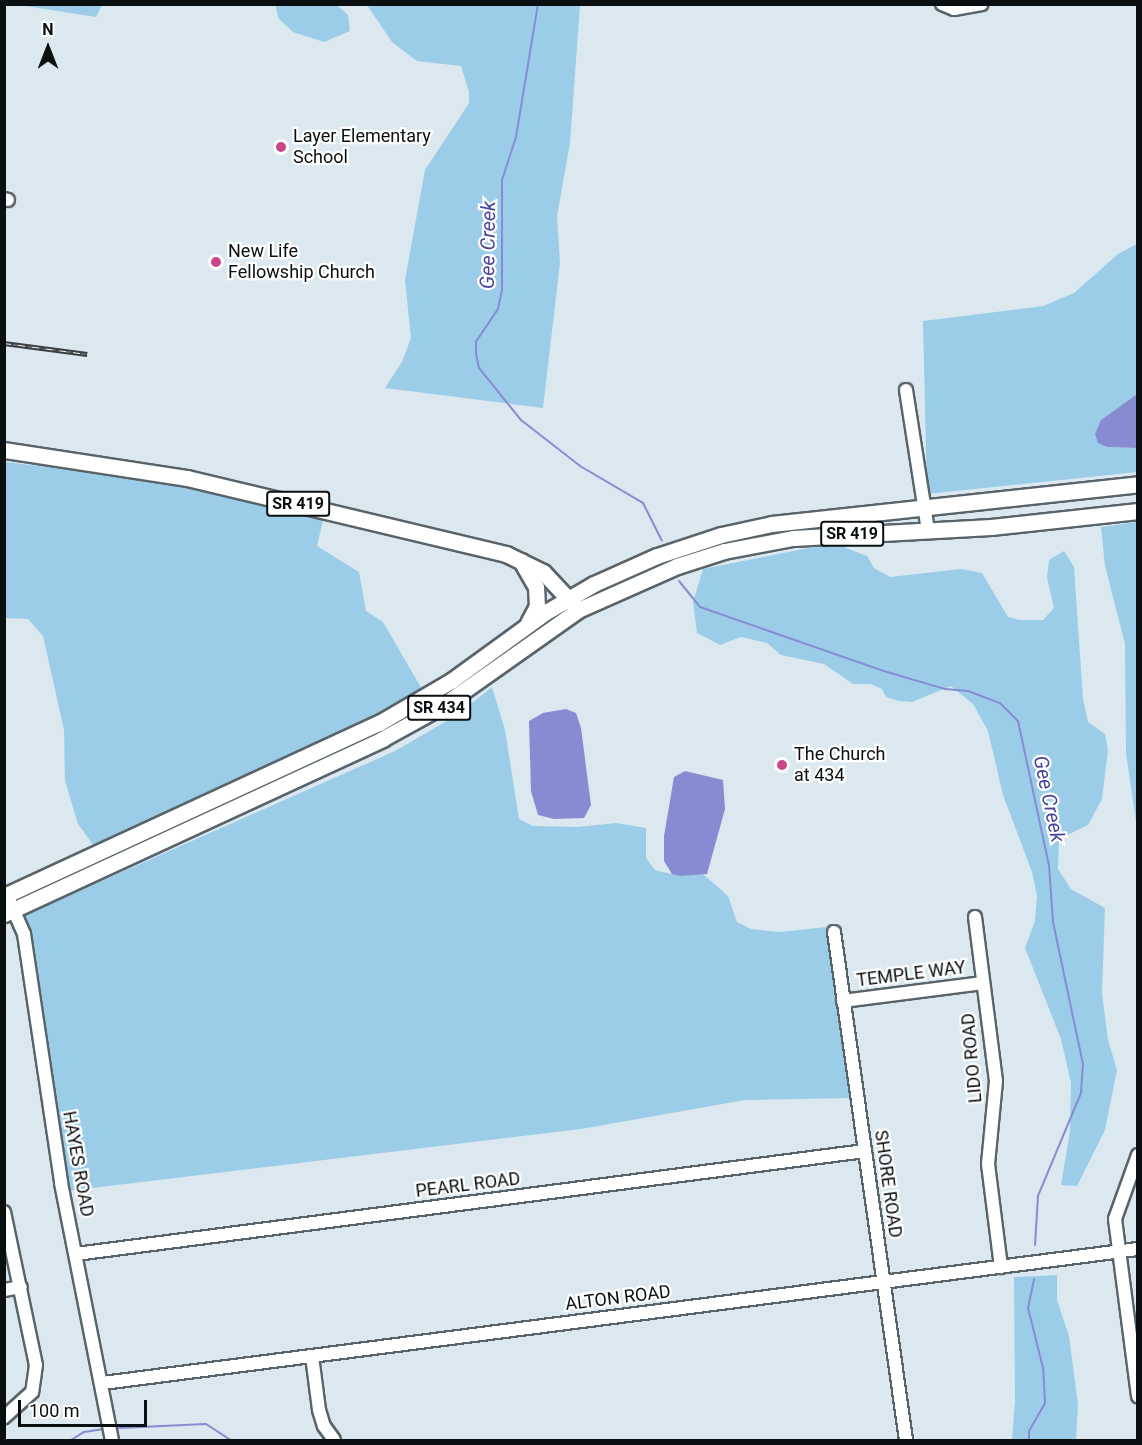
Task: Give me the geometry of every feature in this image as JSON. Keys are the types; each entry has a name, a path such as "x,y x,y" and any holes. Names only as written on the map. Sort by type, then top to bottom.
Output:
{"main road":[{"name":"SR 419","path":"4,450 187,478 519,558 543,572 573,604"},
{"name":"SR 419","path":"573,604 636,564 721,535 795,521 924,509 1137,484"},
{"name":"SR 419","path":"573,604 662,572 750,545 815,535 928,531 1137,511"},
{"path":"519,558 536,587 537,606 528,624"},
{"name":"SR 434","path":"6,896 407,709 528,624 573,604"},
{"name":"SR 434","path":"10,911 412,724 573,604"},
{"path":"287,784 300,770 304,759"}],"street":[{"path":"942,4 954,9 982,4"},
{"path":"906,390 928,531"},
{"name":"HAYES ROAD","path":"6,896 10,911 24,934 61,1183 112,1440"},
{"name":"LIDO ROAD","path":"975,917 996,1081 988,1164 1001,1267"},
{"name":"SHORE ROAD","path":"834,932 906,1440"},
{"name":"TEMPLE WAY","path":"843,1001 983,983"},
{"name":"PEARL ROAD","path":"76,1254 865,1151"},
{"path":"1137,1155 1115,1219 1137,1397"},
{"path":"4,1212 36,1365 32,1392 4,1417"},
{"name":"ALTON ROAD","path":"102,1383 1137,1249"},
{"path":"4,1290 21,1287"},
{"path":"312,1356 319,1410 324,1426 334,1440"}],"shaded area":[{"path":"102,4 96,17 19,5"},
{"path":"275,5 337,5 348,15 350,31 324,42 293,32 279,19"},
{"path":"367,5 580,5 570,143 557,216 560,263 543,408 385,388 402,362 411,338 405,280 425,170 469,103 469,92 461,66 417,61 392,42"},
{"path":"1137,244 1137,394 1101,420 1107,447 1137,448 1137,472 927,494 923,321 1043,306 1074,293 1118,254"},
{"path":"5,462 187,483 324,516 317,546 359,572 366,611 383,622 423,691 387,714 96,849 78,824 65,781 64,730 43,636 28,619 5,618"},
{"path":"1138,522 1137,828 1126,753 1125,644 1105,566 1101,527"},
{"path":"833,543 867,556 874,568 890,577 961,569 982,573 1008,617 1020,620 1043,620 1054,608 1047,578 1049,560 1064,551 1074,567 1083,699 1088,722 1105,734 1108,750 1102,799 1088,825 1059,839 1058,869 1071,889 1105,908 1102,993 1108,1040 1117,1070 1105,1130 1077,1186 1061,1185 1070,1131 1071,1083 1061,1039 1025,948 1035,921 1037,896 1032,872 1003,795 988,731 973,704 951,686 912,702 899,701 886,697 882,689 871,684 853,684 824,664 781,655 767,643 741,637 720,645 697,633 693,602 703,569"},
{"path":"492,687 505,730 519,819 533,826 578,827 616,823 646,828 646,858 655,870 680,876 703,874 728,896 737,922 751,929 780,932 826,927 850,1098 745,1100 581,1129 67,1191 25,915 395,751 457,715"},
{"path":"1057,1275 1057,1300 1069,1336 1078,1405 1076,1440 1012,1440 1015,1401 1014,1277"}],"water":[{"path":"1137,394 1137,448 1107,447 1098,443 1095,434 1101,420"},
{"path":"566,709 576,713 581,728 591,805 584,818 554,819 538,815 531,791 529,721 543,713"},
{"path":"685,771 723,780 725,809 707,874 680,876 672,874 664,861 664,836 674,777"}],"waterway":[{"name":"Gee Creek","path":"538,4 516,137 502,180 502,290 498,309 476,342 479,368 521,420 580,466 643,503 662,541"},
{"name":"Gee Creek","path":"679,581 700,607 887,672 945,689 968,691 1000,703 1018,721 1049,865 1053,922 1083,1064 1081,1093 1038,1196 1035,1245"},
{"name":"Gee Creek","path":"1029,1440 1029,1431 1045,1403 1043,1368 1028,1308 1034,1279"},
{"name":"Gee Creek","path":"119,1428 206,1424 231,1440"},
{"name":"Gee Creek","path":"71,1440 84,1432 102,1429"}],"railway":[{"path":"4,343 87,354"}],"place":[{"name":"Layer Elementary School","path":"281,147"},
{"name":"New Life Fellowship Church","path":"216,262"},
{"name":"The Church at 434","path":"782,765"}]}
